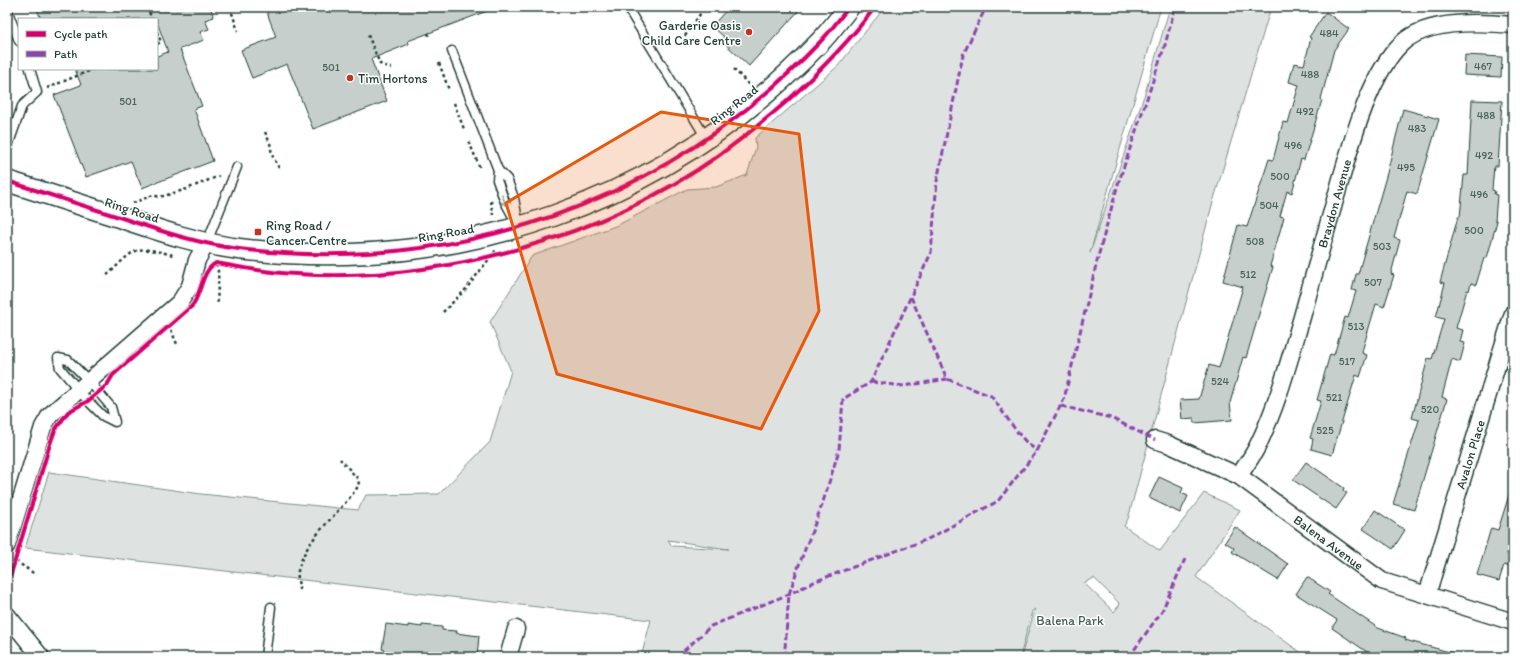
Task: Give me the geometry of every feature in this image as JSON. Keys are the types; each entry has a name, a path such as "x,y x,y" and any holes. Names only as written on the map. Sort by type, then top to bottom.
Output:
{"street":[{"name":"Ring Road","path":"7,181 147,226 207,242 238,248 298,254 353,254 425,248 464,241 519,228 590,202 632,183 672,161 738,116 793,69 820,42 849,7"},
{"name":"Braydon Avenue","path":"1239,476 1257,447 1278,399 1351,146 1376,80 1389,59 1403,42 1431,27 1441,25 1513,25"},
{"path":"12,549 43,427 50,415 180,302 190,286 197,260 207,242"},
{"name":"Avalon Place","path":"1427,595 1513,314"},
{"name":"Balena Avenue","path":"1155,440 1168,444 1239,476 1382,581 1513,622"},
{"path":"7,615 41,657"},
{"path":"508,657 516,629"}],"lane":[{"path":"626,7 706,138"},
{"path":"7,9 18,38"},
{"path":"452,51 498,170 507,179 514,198 519,228"},
{"path":"7,149 11,123 22,106 37,92 30,70"},
{"path":"207,242 237,167"},
{"path":"265,657 270,607"}],"path":[{"path":"147,7 152,18"},
{"path":"230,7 238,31"},
{"path":"554,7 556,12"},
{"path":"685,36 705,7"},
{"path":"428,33 430,38"},
{"path":"158,34 161,42 158,44"},
{"path":"368,36 380,64 391,68"},
{"path":"439,63 449,90"},
{"path":"734,69 751,87"},
{"path":"50,87 92,70"},
{"path":"454,103 464,129"},
{"path":"265,132 270,143 272,155 280,170"},
{"path":"469,142 480,168"},
{"path":"108,214 153,195 160,197 219,176"},
{"path":"489,196 493,218"},
{"path":"107,276 130,255 137,251 143,250 173,255"},
{"path":"486,257 495,254"},
{"path":"442,312 466,289 495,254"},
{"path":"214,264 223,264"},
{"path":"214,264 219,270 217,294 218,304"},
{"path":"164,331 170,326 178,344"},
{"path":"299,590 298,573 304,555 330,519 359,485 358,479 340,459"},
{"path":"12,549 16,561 36,575"},
{"path":"14,567 16,561"}],"highlighted area":[{"path":"661,112 799,134 819,311 761,429 557,374 506,203"}],"green space":[{"name":"Balena Park","path":"885,7 1161,7 1090,253 1145,93 1170,7 1271,7 1211,209 1128,519 1124,526 1160,551 1204,493 1240,510 1196,577 1307,657 1021,657 1035,609 1032,611 1020,657 641,657 651,620 25,548 49,472 201,494 358,510 366,495 439,494 490,442 511,371 490,322 532,256 618,225 687,189 716,187 747,175 756,147 755,138 838,66","holes":["668,540 727,549 672,546","1094,578 1120,604 1114,612 1084,583"]}],"building":[{"path":"36,7 210,7 214,17 205,20 209,29 200,32 204,40 180,49 202,106 194,109 213,161 142,188 131,161 86,177 54,95 81,85 75,70 158,70 158,56 168,52 158,25 158,18 41,18"},
{"path":"265,7 495,8 408,41 409,44 371,59 387,101 313,129 287,64 252,78 241,50 276,37"},
{"name":"Garderie Oasis Child Care Centre","path":"729,7 802,7 749,66 721,40 724,37 712,26"},
{"path":"1326,12 1349,29 1334,50 1321,99 1322,100 1304,160 1301,159 1292,193 1287,191 1280,216 1284,217 1270,266 1273,267 1246,358 1243,357 1230,403 1232,420 1194,423 1194,418 1182,419 1180,400 1199,399 1209,365 1219,368 1243,287 1223,281 1238,225 1247,227 1269,159 1273,160 1283,122 1288,123 1299,85 1289,82 1294,63 1304,65 1311,38 1309,37"},
{"path":"1465,55 1502,57 1501,77 1464,75"},
{"path":"1472,100 1502,101 1498,166 1494,166 1492,190 1495,191 1494,194 1497,195 1495,220 1497,221 1487,258 1484,258 1476,285 1471,283 1469,291 1467,290 1456,328 1463,330 1460,342 1465,343 1460,362 1452,359 1442,397 1447,399 1414,510 1393,504 1419,420 1412,418 1428,358 1432,359 1444,319 1436,317 1445,283 1440,282 1458,217 1460,217 1464,175 1468,175"},
{"path":"1403,109 1439,119 1417,194 1407,191 1394,238 1400,240 1391,274 1394,275 1384,307 1376,304 1362,353 1367,355 1360,377 1356,375 1332,455 1311,449 1313,439 1310,438 1321,401 1317,400 1330,354 1334,355 1345,317 1348,318 1356,291 1352,290 1356,274 1358,274 1387,173"},
{"path":"1306,462 1344,488 1343,491 1347,493 1336,509 1293,480"},
{"path":"1159,477 1183,488 1181,493 1188,496 1180,513 1149,498"},
{"path":"1510,492 1513,493 1513,533 1507,554 1513,555 1513,568 1504,565 1499,581 1477,575 1491,528 1498,530"},
{"path":"1375,510 1405,530 1393,549 1363,529"},
{"path":"1235,527 1288,564 1278,580 1232,552 1234,548 1225,542"},
{"path":"1307,577 1330,592 1328,594 1378,628 1406,638 1405,640 1453,653 1452,657 1377,657 1370,654 1332,628 1337,620 1296,594"},
{"path":"386,624 408,627 408,625 422,627 422,625 442,627 442,630 457,631 456,633 479,636 477,657 384,657 385,650 382,649"}],"marked path":[{"path":"786,657 785,648 789,594 822,505 839,450 843,399 871,382 931,253 937,181 963,55 986,7"},
{"path":"677,657 711,626 789,594 816,581 928,539 998,501 1037,451 1064,399 1098,257 1118,184 1165,45 1175,7"},
{"path":"911,297 947,379 991,396 1018,433 1037,451"},
{"path":"871,382 904,386 947,379"},
{"path":"1061,406 1111,418 1155,440"},
{"path":"1129,657 1162,611 1185,559"}],"cycle path":[{"path":"7,181 165,232 210,244 239,249 321,254 400,250 478,237 554,216 626,185 695,146 759,99 819,43 849,7"},
{"path":"7,571 11,574 55,430 68,412 88,401 107,385 113,375 192,306 207,271 216,263 297,274 351,275 407,271 462,262 518,249 572,232 623,210 672,185 727,150 786,102 810,80 844,45 875,7"}],"place":[{"name":"Garderie Oasis Child Care Centre","path":"749,32"},
{"name":"Tim Hortons","path":"350,78"},
{"name":"Ring Road / Cancer Centre","path":"258,232"}]}
